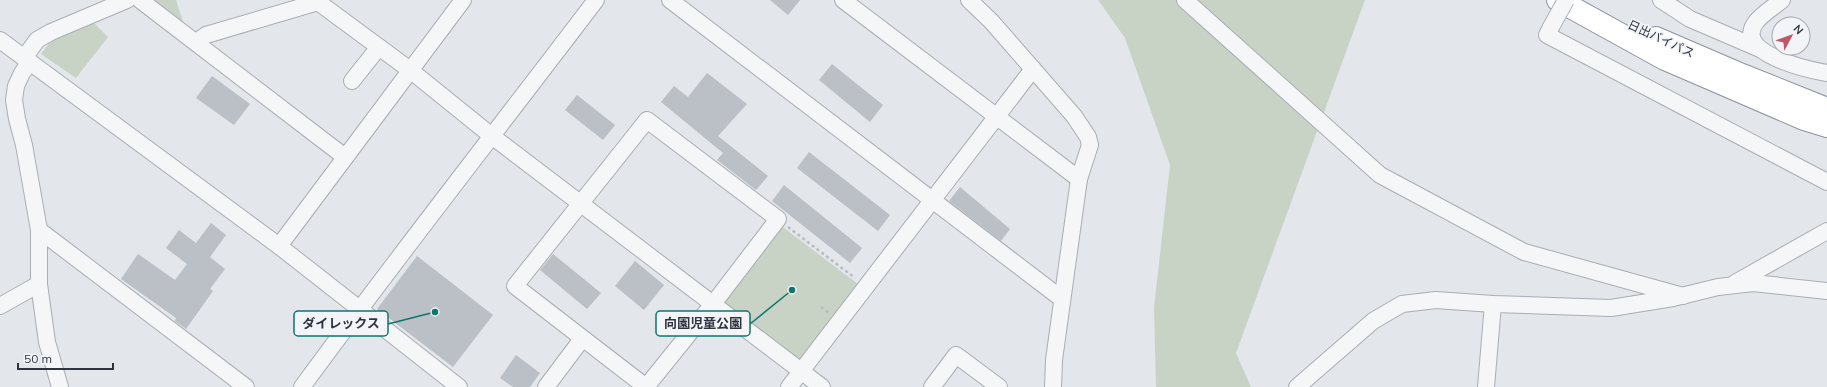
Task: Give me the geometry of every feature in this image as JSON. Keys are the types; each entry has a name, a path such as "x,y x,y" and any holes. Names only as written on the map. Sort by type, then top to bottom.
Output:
{"highway":[{"path":"1558,0 1664,59 1804,119 1827,126"},
{"name":"日出バイパス","path":"1582,0 1670,45 1827,109"},
{"name":"日出バイパス","path":"1742,75 1827,98"}],"street":[{"path":"60,387 47,342 39,284 39,230 24,145 14,100 16,86 37,40 51,32 129,0 196,42 346,157"},
{"path":"280,246 463,0"},
{"path":"302,387 448,191 493,136 596,0"},
{"path":"670,0 1062,299"},
{"path":"842,0 996,118 1079,179"},
{"path":"969,0 992,21 1074,116 1088,137 1090,145 1079,179 1054,360 1053,387"},
{"path":"1185,0 1380,175 1524,252 1683,296"},
{"path":"1566,0 1547,35 1827,182"},
{"path":"1661,0 1690,19 1760,49 1789,65 1827,73"},
{"path":"1760,49 1752,33 1756,23 1782,0"},
{"path":"196,42 206,35 318,2 410,70 581,204 822,387"},
{"path":"0,40 280,246 459,387"},
{"path":"352,81 379,47"},
{"path":"789,387 1033,69"},
{"path":"647,120 778,219 714,304 646,387 515,286 647,120"},
{"path":"39,230 246,387"},
{"path":"1732,285 1827,231"},
{"path":"1297,387 1373,321 1402,304 1436,300 1493,304 1611,308 1683,296 1718,287 1753,283 1827,291"},
{"path":"0,306 39,284"},
{"path":"1486,387 1493,304"},
{"path":"546,387 582,339"},
{"path":"932,387 956,355 999,387"}],"path":[{"path":"778,219 866,286"}],"green space":[{"path":"150,0 176,0 185,28"},
{"path":"1098,0 1365,0 1236,353 1251,387 1156,387 1154,308 1170,165 1125,38"},
{"path":"93,22 108,37 76,78 41,54 53,38"},
{"path":"780,225 858,284 800,362 722,303"}],"building":[{"path":"770,0 800,0 788,15"},
{"path":"832,64 883,105 870,122 819,80"},
{"path":"707,73 747,104 718,136 768,176 756,190 717,160 723,153 661,102 674,86 688,97"},
{"path":"212,76 250,104 234,125 196,98"},
{"path":"577,95 615,125 603,140 565,110"},
{"path":"809,152 890,215 878,231 797,168"},
{"path":"784,185 862,248 850,263 772,201"},
{"path":"960,187 1010,229 1001,241 949,201"},
{"path":"211,223 226,235 210,257 225,269 210,289 213,291 186,329 175,321 176,318 121,279 138,254 175,280 187,264 166,248 179,230 196,243"},
{"path":"553,254 601,293 587,309 540,270"},
{"path":"417,256 493,315 453,367 377,309"},
{"path":"635,261 664,285 644,310 615,286"},
{"path":"516,355 540,373 530,387 513,387 500,378"}],"place":[{"name":"向園児童公園","path":"792,290"},
{"name":"ダイレックス","path":"435,312"}]}
